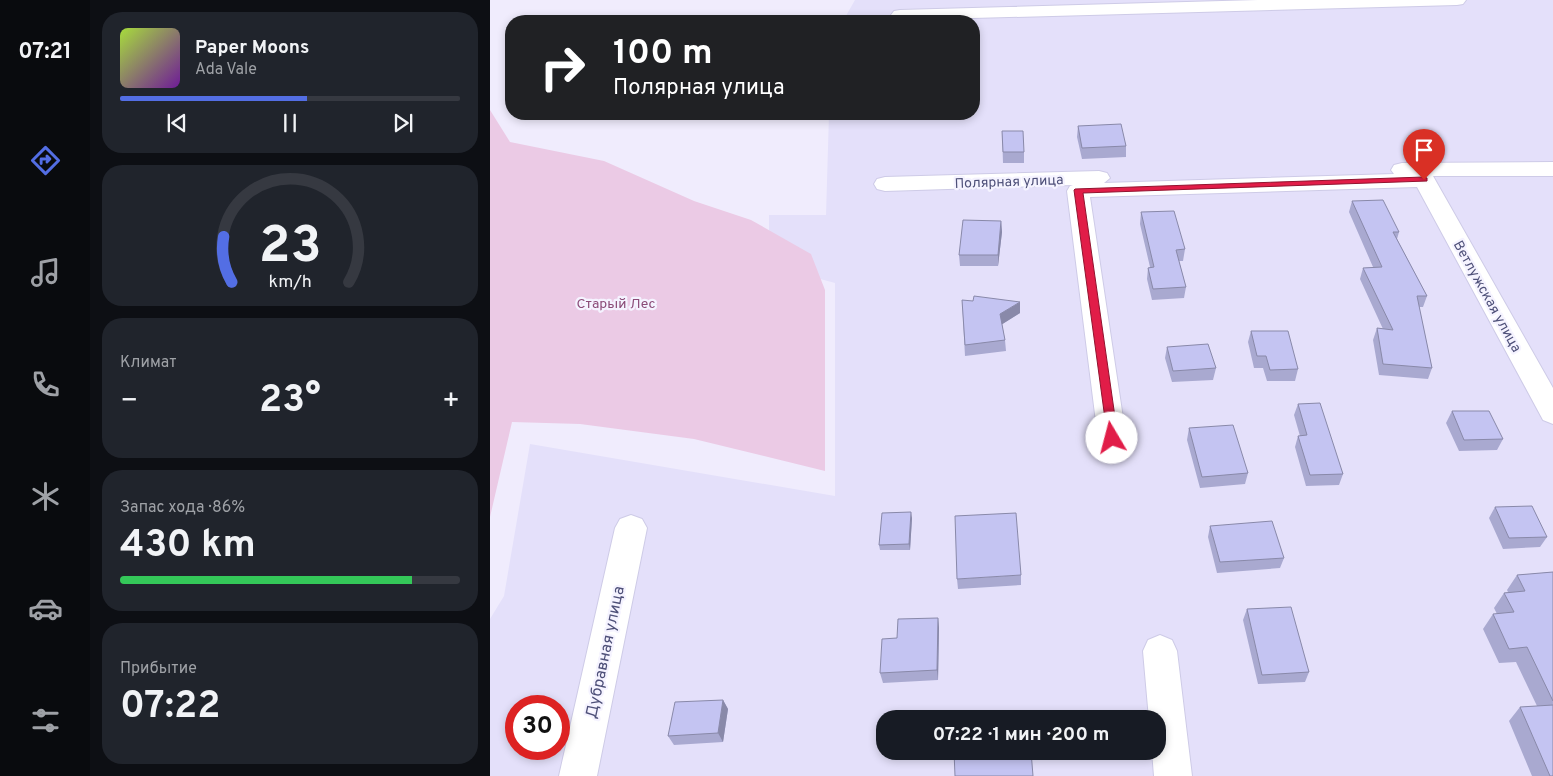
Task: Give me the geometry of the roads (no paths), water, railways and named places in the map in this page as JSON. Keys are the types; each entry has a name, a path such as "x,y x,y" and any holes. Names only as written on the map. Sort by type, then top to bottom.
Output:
{"street":[{"path":"900,15 1457,0"},
{"name":"Полярная улица","path":"886,184 1438,169 1553,169"},
{"name":"Полярная улица","path":"1112,438 1078,190 1424,180"},
{"name":"Ветлужская улица","path":"1424,180 1553,413"},
{"name":"Дубравная улица","path":"578,776 631,528"},
{"path":"1160,651 1173,776"}],"park label":[{"name":"Старый Лес","path":"616,303"}]}
